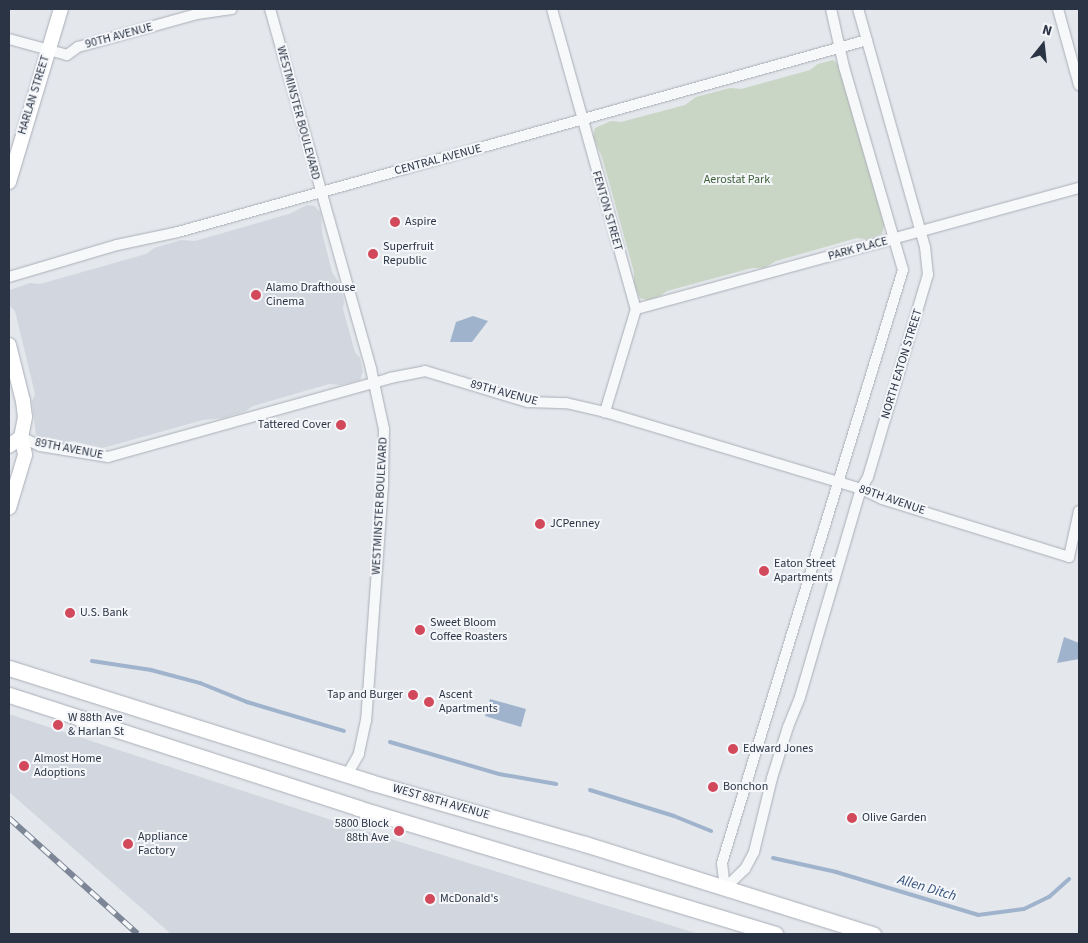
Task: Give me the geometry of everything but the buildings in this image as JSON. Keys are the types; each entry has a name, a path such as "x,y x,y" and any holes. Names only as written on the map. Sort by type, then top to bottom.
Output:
{"main road":[{"name":"WEST 88TH AVENUE","path":"11,667 347,775 557,835 873,934"},
{"path":"9,695 358,808 776,934"}],"street":[{"name":"HARLAN STREET","path":"9,182 61,9"},
{"name":"90TH AVENUE","path":"9,39 67,55 78,47 197,14 232,9"},
{"name":"WESTMINSTER BOULEVARD","path":"270,9 374,383 384,429 376,588 366,720 359,754 347,775"},
{"name":"FENTON STREET","path":"552,9 636,309"},
{"name":"NORTH EATON STREET","path":"725,888 722,863 836,482 843,469 902,276 902,264 893,240 831,9"},
{"name":"NORTH EATON STREET","path":"725,888 746,869 754,852 772,778 800,697 861,489 868,476 926,283 928,260 858,9"},
{"path":"1058,9 1079,85"},
{"name":"CENTRAL AVENUE","path":"9,277 867,40"},
{"name":"PARK PLACE","path":"636,309 1079,188"},
{"path":"605,412 636,309"},
{"path":"9,345 25,416 21,438 25,455 9,508"},
{"name":"89TH AVENUE","path":"21,438 40,446 108,457 416,371 425,371 528,402 574,404 605,412 861,489 882,498 1069,557 1079,511"},
{"path":"9,446 21,438"}],"shaded area":[{"path":"307,205 315,206 321,214 322,232 332,272 340,284 344,301 343,309 355,352 360,358 363,371 360,380 341,385 329,384 253,406 246,411 224,418 203,420 103,448 73,441 64,443 43,439 36,435 32,402 35,394 15,311 10,306 10,290 30,283 40,284 146,254 154,248 181,240 195,241 289,214"},
{"path":"9,714 371,833 699,934 171,934 9,792"}],"green space":[{"name":"Aerostat Park","path":"833,60 840,66 884,225 882,234 867,239 857,238 776,261 764,268 752,268 667,291 660,296 647,300 640,298 634,285 634,272 602,157 593,137 595,128 611,121 621,122 685,105 696,97 730,88 741,89 810,70 818,64"}],"water":[{"path":"473,316 488,321 472,342 450,342 456,322"},
{"path":"1064,637 1079,643 1079,659 1057,663"},
{"name":"Ascent Apartments","path":"490,699 526,709 521,727 485,716"}],"waterway":[{"path":"92,661 151,670 200,683 247,702 344,731"},
{"path":"390,742 499,774 556,784"},
{"path":"590,790 674,816 711,831"},
{"name":"Allen Ditch","path":"773,858 836,872 978,915 1024,909 1049,897 1069,879"}],"railway":[{"path":"9,818 138,934"}],"place":[{"name":"Aspire","path":"395,222"},
{"name":"Superfruit Republic","path":"373,254"},
{"name":"Alamo Drafthouse Cinema","path":"256,295"},
{"name":"Tattered Cover","path":"341,425"},
{"name":"JCPenney","path":"540,524"},
{"name":"Eaton Street Apartments","path":"764,571"},
{"name":"U.S. Bank","path":"70,613"},
{"name":"Sweet Bloom Coffee Roasters","path":"420,630"},
{"name":"Tap and Burger","path":"413,695"},
{"name":"Ascent Apartments","path":"429,702"},
{"name":"W 88th Ave & Harlan St","path":"58,725"},
{"name":"Edward Jones","path":"733,749"},
{"name":"Almost Home Adoptions","path":"24,766"},
{"name":"Bonchon","path":"713,787"},
{"name":"Olive Garden","path":"852,818"},
{"name":"5800 Block 88th Ave","path":"399,831"},
{"name":"Appliance Factory","path":"128,844"},
{"name":"McDonald's","path":"430,899"}]}
